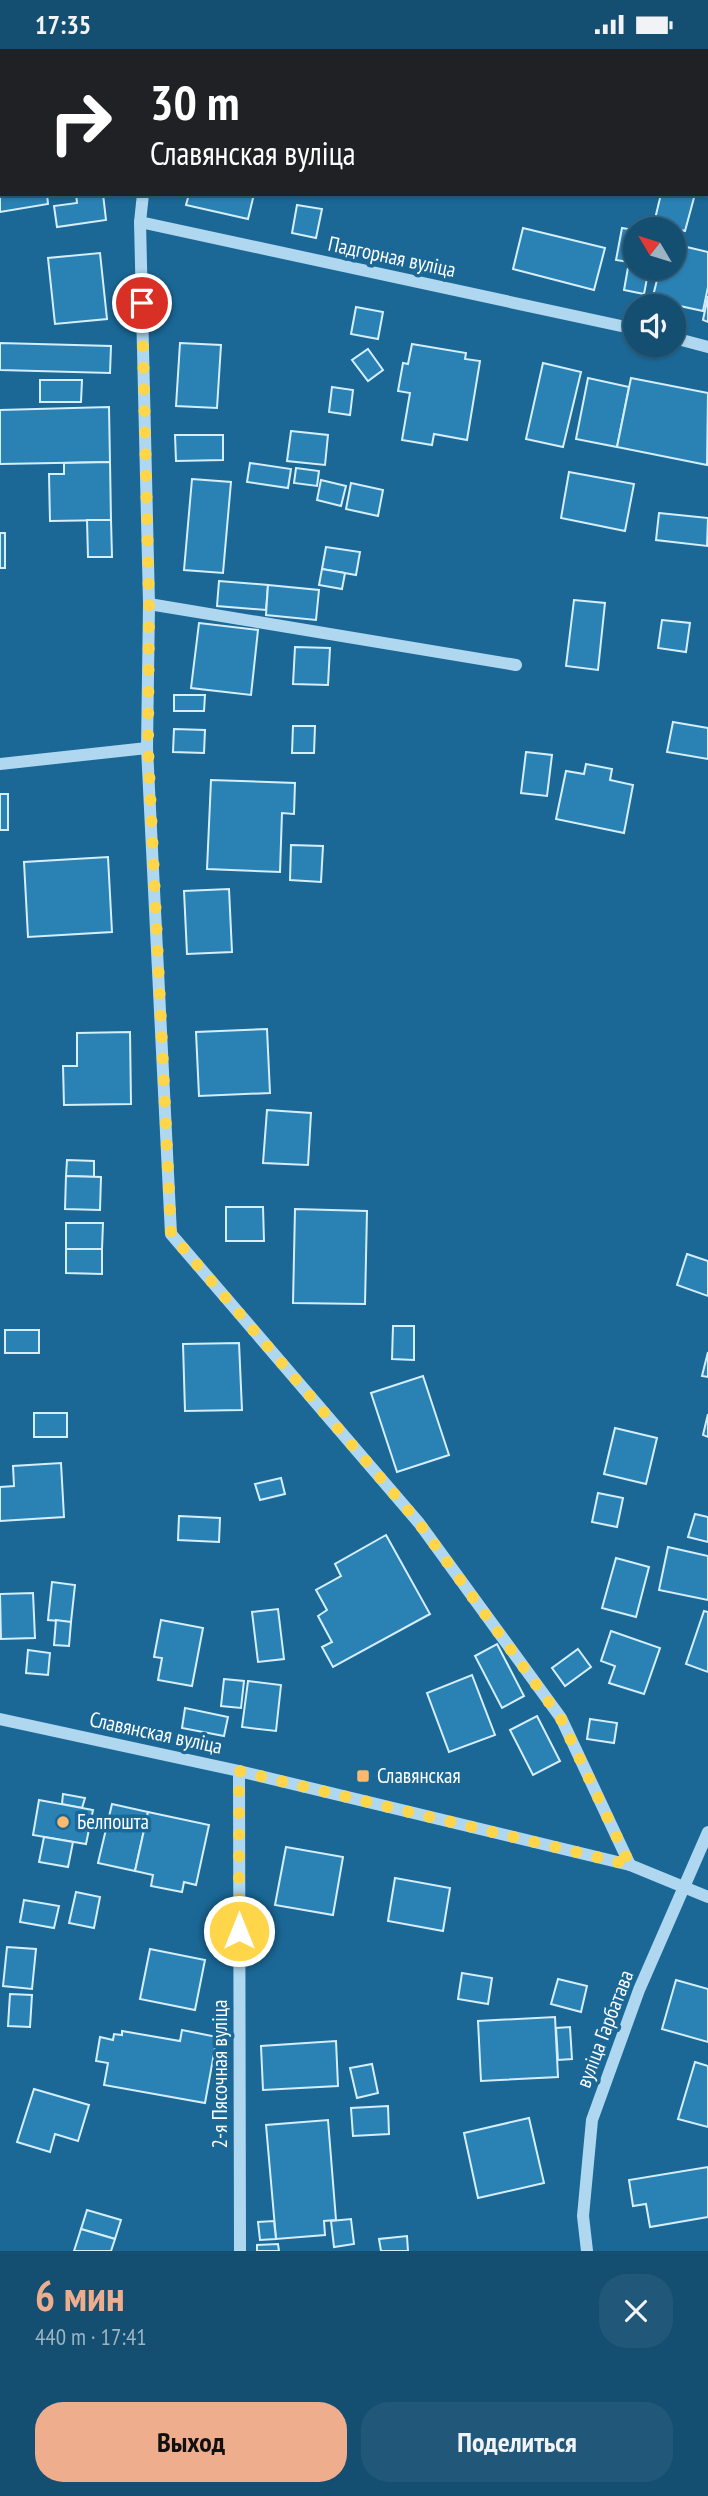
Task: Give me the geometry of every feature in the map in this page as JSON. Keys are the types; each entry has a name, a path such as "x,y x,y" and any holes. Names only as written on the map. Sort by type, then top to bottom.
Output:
{"street":[{"path":"143,196 140,222 149,604 148,748 171,1234 419,1523 561,1719 630,1865"},
{"name":"Падгорная вуліца","path":"140,222 623,326"},
{"path":"686,341 708,347"},
{"path":"149,604 516,665"},
{"path":"0,764 148,748"},
{"name":"Славянская вуліца","path":"0,1719 239,1771 630,1865 708,1897"},
{"name":"2-я Пясочная вуліца","path":"239,1771 240,2251"},
{"name":"вуліца Гарбатава","path":"587,2251 583,2216 592,2120 639,1990 708,1832"}],"building":[{"path":"0,196 47,196 48,204 0,212"},
{"path":"76,196 103,196 106,220 57,227 54,206 77,203"},
{"path":"188,196 254,196 248,219 186,205"},
{"path":"661,196 694,196 686,227 686,217 655,217"},
{"path":"297,205 322,209 316,238 292,233"},
{"path":"523,228 605,248 594,290 513,269"},
{"path":"622,228 623,228 623,261 616,260"},
{"path":"686,247 708,252 708,287 703,311 686,307 686,294 654,294 657,280 686,280"},
{"path":"100,253 107,319 55,324 48,258"},
{"path":"626,280 647,280 644,294 624,290"},
{"path":"708,296 708,322 703,320"},
{"path":"356,307 383,312 378,339 351,334"},
{"path":"0,343 111,346 110,373 0,370"},
{"path":"180,343 221,345 217,408 176,406"},
{"path":"412,344 466,353 465,359 480,361 467,440 434,434 432,445 402,440 410,393 398,391 403,363 408,364"},
{"path":"368,349 383,370 368,381 352,360"},
{"path":"543,363 581,372 563,447 526,439"},
{"path":"588,378 629,387 617,447 576,439"},
{"path":"631,378 708,393 707,465 617,447"},
{"path":"40,380 82,380 81,402 40,402"},
{"path":"332,387 353,390 350,415 329,412"},
{"path":"109,407 110,462 0,464 0,410"},
{"path":"291,431 328,435 325,465 287,461"},
{"path":"175,435 223,435 223,460 176,461"},
{"path":"110,462 111,520 50,521 49,474 64,474 64,463"},
{"path":"250,463 291,469 288,488 247,482"},
{"path":"296,468 319,471 317,486 294,483"},
{"path":"569,472 634,484 625,531 561,518"},
{"path":"192,479 231,482 223,573 184,570"},
{"path":"321,480 346,486 341,506 317,500"},
{"path":"351,483 383,490 378,516 346,509"},
{"path":"659,513 708,518 707,546 656,540"},
{"path":"87,520 111,520 112,557 88,557"},
{"path":"0,533 5,533 5,568 0,568"},
{"path":"326,547 360,552 356,575 322,569"},
{"path":"322,569 345,573 342,589 319,585"},
{"path":"219,581 268,585 266,610 217,606"},
{"path":"268,585 319,590 316,620 266,615"},
{"path":"574,600 605,603 598,670 566,666"},
{"path":"662,620 690,623 686,652 658,648"},
{"path":"199,623 258,630 251,695 191,688"},
{"path":"295,647 330,648 328,685 293,684"},
{"path":"174,695 205,695 204,711 174,711"},
{"path":"673,722 708,728 708,759 667,752"},
{"path":"293,726 315,726 314,753 292,753"},
{"path":"174,729 205,730 204,753 173,752"},
{"path":"526,752 552,755 547,796 521,793"},
{"path":"586,764 612,769 610,780 633,785 624,833 556,819 566,771 584,774"},
{"path":"211,780 295,783 294,814 282,813 280,872 207,869"},
{"path":"0,794 8,794 8,830 0,830"},
{"path":"291,845 323,846 321,882 290,880"},
{"path":"108,857 112,932 28,937 24,862"},
{"path":"229,889 232,952 187,954 184,891"},
{"path":"267,1029 270,1093 199,1096 196,1032"},
{"path":"130,1032 131,1104 64,1105 63,1066 77,1066 77,1033"},
{"path":"267,1110 311,1113 308,1165 263,1163"},
{"path":"67,1160 94,1161 94,1177 66,1176"},
{"path":"66,1176 101,1177 100,1210 65,1209"},
{"path":"226,1207 263,1207 264,1241 226,1241"},
{"path":"295,1209 367,1211 365,1304 293,1303"},
{"path":"66,1223 103,1223 102,1249 66,1249"},
{"path":"66,1249 102,1249 102,1274 66,1273"},
{"path":"687,1254 708,1261 708,1296 677,1285"},
{"path":"393,1326 414,1326 414,1360 392,1359"},
{"path":"5,1330 39,1330 39,1353 5,1353"},
{"path":"239,1343 242,1410 185,1411 183,1344"},
{"path":"708,1352 708,1377 702,1376"},
{"path":"423,1376 449,1455 397,1472 371,1393"},
{"path":"34,1413 67,1413 67,1437 34,1437"},
{"path":"708,1414 708,1437 703,1435"},
{"path":"615,1428 657,1438 646,1484 604,1474"},
{"path":"61,1463 64,1517 0,1521 0,1487 14,1486 13,1466"},
{"path":"281,1478 285,1494 260,1500 255,1484"},
{"path":"598,1493 623,1498 617,1527 592,1522"},
{"path":"695,1514 708,1517 708,1542 688,1537"},
{"path":"179,1516 220,1518 219,1542 178,1540"},
{"path":"386,1535 430,1614 333,1667 322,1647 332,1642 318,1616 327,1610 316,1590 341,1576 335,1564"},
{"path":"668,1547 708,1556 708,1600 659,1590"},
{"path":"616,1558 649,1567 636,1617 602,1608"},
{"path":"52,1582 75,1585 71,1622 48,1620"},
{"path":"33,1593 35,1638 1,1639 0,1594"},
{"path":"278,1609 284,1659 258,1662 252,1612"},
{"path":"704,1611 708,1612 708,1672 686,1664"},
{"path":"56,1620 71,1622 69,1646 54,1645"},
{"path":"161,1620 203,1628 192,1686 158,1680 162,1658 154,1657"},
{"path":"611,1631 660,1648 644,1694 609,1683 615,1666 601,1661"},
{"path":"497,1644 524,1696 502,1708 475,1656"},
{"path":"578,1649 591,1667 565,1686 552,1668"},
{"path":"28,1650 50,1653 48,1675 26,1673"},
{"path":"472,1675 495,1735 449,1752 427,1693"},
{"path":"224,1679 244,1681 241,1708 221,1706"},
{"path":"248,1681 281,1685 276,1731 242,1727"},
{"path":"185,1708 228,1717 224,1736 182,1728"},
{"path":"537,1716 560,1761 533,1775 510,1730"},
{"path":"590,1719 617,1723 614,1743 587,1739"},
{"path":"63,1794 85,1798 82,1808 62,1804"},
{"name":"Белпошта","path":"39,1800 93,1810 86,1844 33,1835"},
{"path":"112,1804 148,1812 135,1871 98,1863"},
{"path":"148,1812 209,1825 196,1885 184,1882 182,1892 151,1886 153,1875 135,1871"},
{"path":"44,1837 73,1842 68,1867 39,1862"},
{"path":"286,1847 343,1857 333,1915 275,1905"},
{"path":"395,1878 450,1888 443,1931 388,1921"},
{"path":"76,1892 100,1897 94,1928 69,1923"},
{"path":"24,1900 59,1906 54,1928 20,1922"},
{"path":"7,1947 36,1949 32,1989 3,1986"},
{"path":"150,1949 205,1960 195,2010 140,1999"},
{"path":"462,1973 492,1978 488,2004 458,1999"},
{"path":"558,1979 587,1986 581,2012 551,2004"},
{"path":"676,1980 708,1989 708,2042 662,2029"},
{"path":"10,1994 32,1995 30,2027 8,2026"},
{"path":"555,2017 558,2077 481,2081 478,2021"},
{"path":"570,2027 572,2059 558,2060 556,2028"},
{"path":"182,2030 217,2037 205,2103 104,2085 108,2063 96,2061 100,2037 113,2040 114,2034 122,2035 122,2031 180,2041"},
{"path":"336,2041 338,2086 263,2090 261,2046"},
{"path":"695,2062 708,2066 708,2127 678,2119"},
{"path":"372,2064 378,2093 357,2098 350,2068"},
{"path":"34,2089 89,2105 78,2141 55,2134 50,2152 17,2142"},
{"path":"388,2106 389,2134 353,2136 351,2108"},
{"path":"529,2118 544,2183 478,2198 464,2133"},
{"path":"328,2120 336,2220 324,2221 325,2235 276,2239 266,2125"},
{"path":"708,2167 708,2217 650,2227 646,2204 633,2206 629,2180"},
{"path":"87,2210 121,2220 115,2239 81,2229"},
{"path":"351,2219 354,2244 334,2247 331,2221"},
{"path":"274,2221 276,2239 260,2240 258,2222"},
{"path":"81,2229 115,2239 111,2251 74,2251"},
{"path":"407,2236 408,2251 381,2251 379,2239"},
{"path":"278,2244 279,2251 257,2251 257,2245"}],"place":[{"name":"Славянская","path":"363,1776"},
{"name":"Белпошта","path":"63,1822"}],"route":[{"path":"142,303 149,604 148,748 171,1234 419,1523 561,1719 630,1865 239,1771 239,1931"}]}
